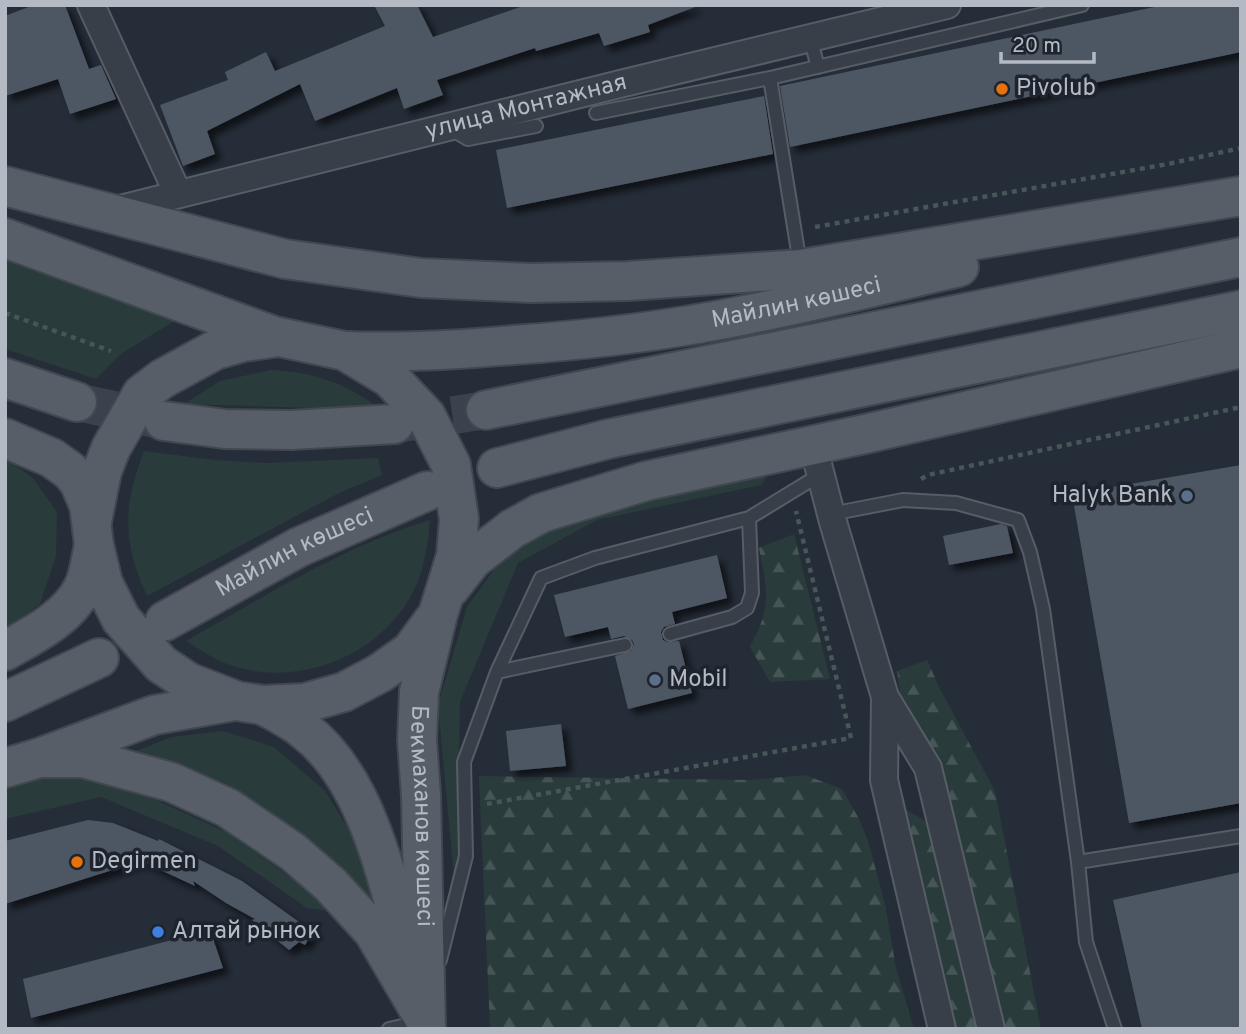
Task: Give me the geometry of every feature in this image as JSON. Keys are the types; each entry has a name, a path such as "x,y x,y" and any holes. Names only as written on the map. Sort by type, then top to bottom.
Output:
{"main road":[{"path":"5,186 285,259 421,278 531,283 628,281 801,269 1241,196"},
{"name":"Майлин көшесі","path":"345,351 383,353 460,349 588,340 662,330 740,316 1241,204"},
{"path":"5,238 279,337 345,351"},
{"name":"Майлин көшесі","path":"486,410 1241,257"},
{"path":"497,468 608,439 1241,310"},
{"path":"5,651 69,609 84,587 102,471 111,448 142,394 162,379 215,350 243,342 279,337"},
{"path":"22,763 154,715 250,703 304,703 344,692 380,673 411,651 472,560 512,529 541,513 646,481 817,459 1241,348"},
{"name":"Бекмаханов көшесі","path":"345,351 390,378 426,416 450,465 459,519 456,556 419,692 417,740 421,796 413,1026"},
{"path":"5,378 77,402"},
{"path":"164,421 225,429 292,430 394,424"},
{"path":"5,438 52,458 70,471 79,482 85,494 103,583 121,619 160,664 188,682 250,703"},
{"name":"Майлин көшесі","path":"165,621 299,547 427,491"},
{"path":"5,702 99,658"},
{"name":"Бекмаханов көшесі","path":"250,703 305,730 325,750 350,785 370,822 413,1026"},
{"path":"22,763 83,758 171,782 228,808 293,852 331,885 373,931 413,1026"}],"street":[{"path":"91,5 178,194"},
{"name":"улица Монтажная","path":"106,212 947,5"},
{"path":"817,459 885,697 928,768 991,1029"},
{"path":"885,697 884,780 942,1029"}],"lane":[{"path":"596,113 770,78 1082,5"},
{"path":"810,38 818,67"},
{"path":"770,78 801,269"},
{"path":"447,127 468,139 536,126"},
{"path":"413,1026 466,856 464,762 498,672 541,578 595,558 749,518 791,492 817,459"},
{"path":"831,514 903,500 956,503 1018,520 1030,552 1043,609 1078,862 1086,942 1115,1029"},
{"path":"670,634 732,617 747,608 752,593 749,518"},
{"path":"498,672 625,645"},
{"path":"1078,862 1241,836"}],"path":[{"path":"795,230 1168,164 1241,148"},
{"path":"5,313 111,351"},
{"path":"903,500 912,485 928,475 1241,407"},
{"path":"465,808 851,738 791,492"}],"green space":[{"path":"5,257 176,320 121,354 96,379 5,349"},
{"path":"271,370 316,376 343,386 381,410 184,404 220,381"},
{"path":"144,451 266,463 378,458 382,475 339,493 147,596 133,558 128,524 132,489"},
{"path":"5,458 33,478 57,512 56,556 40,604 5,631"},
{"path":"764,469 766,478 761,485 597,520 518,563 460,702 458,817 461,887 455,887 438,705 467,607 506,553 590,506"},
{"path":"430,520 421,571 415,588 401,611 383,631 338,660 313,668 259,672 227,664 186,641 335,558"},
{"path":"794,534 830,679 770,682 750,647 762,620 766,599 759,548"},
{"path":"927,660 995,791 1041,1029 1003,1029 946,787 901,701 897,671"},
{"path":"223,731 274,747 325,791 360,847 379,919 131,753 172,737"},
{"path":"87,774 130,788 226,832 319,897 331,911 307,908 218,846 101,797 5,819 5,788 41,777"},
{"path":"805,775 842,789 858,817 868,841 885,904 896,968 914,1029 490,1029 479,776 752,780"},
{"path":"903,808 929,823 980,1029 957,1029"}],"building":[{"path":"34,5 65,5 89,69 101,65 116,99 70,114 58,79 5,96 5,16"},
{"path":"374,5 417,5 433,37 526,5 695,7 648,25 650,32 604,46 599,33 536,51 535,48 437,80 443,95 404,109 397,88 315,121 300,84 207,131 215,154 183,166 160,105 228,80 225,72 266,52 275,71 385,26"},
{"path":"1164,5 1241,5 1241,52 790,147 780,86"},
{"path":"764,96 773,154 507,208 496,150"},
{"path":"1241,465 1241,803 1129,823 1072,494"},
{"path":"1001,524 1007,526 1013,553 949,565 943,536"},
{"path":"717,555 727,598 672,612 675,624 664,627 661,632 663,640 667,642 679,641 692,693 628,709 615,656 631,651 634,644 632,640 624,636 611,639 608,627 565,637 554,595"},
{"path":"561,724 566,766 510,771 506,731"},
{"path":"88,820 113,823 158,841 159,839 242,881 313,932 305,945 299,942 289,950 252,920 255,919 193,881 195,886 141,861 5,904 5,841"},
{"path":"1241,872 1241,1029 1142,1029 1113,900"},
{"path":"210,930 223,968 31,1018 23,979"}],"tunnel":[{"path":"77,402 160,420"},
{"path":"396,424 486,410"}],"place":[{"name":"Pivolub","path":"1002,89"},
{"name":"Halyk Bank","path":"1187,496"},
{"name":"Mobil","path":"655,680"},
{"name":"Degirmen","path":"77,862"},
{"name":"Алтай рынок","path":"158,932"}]}
